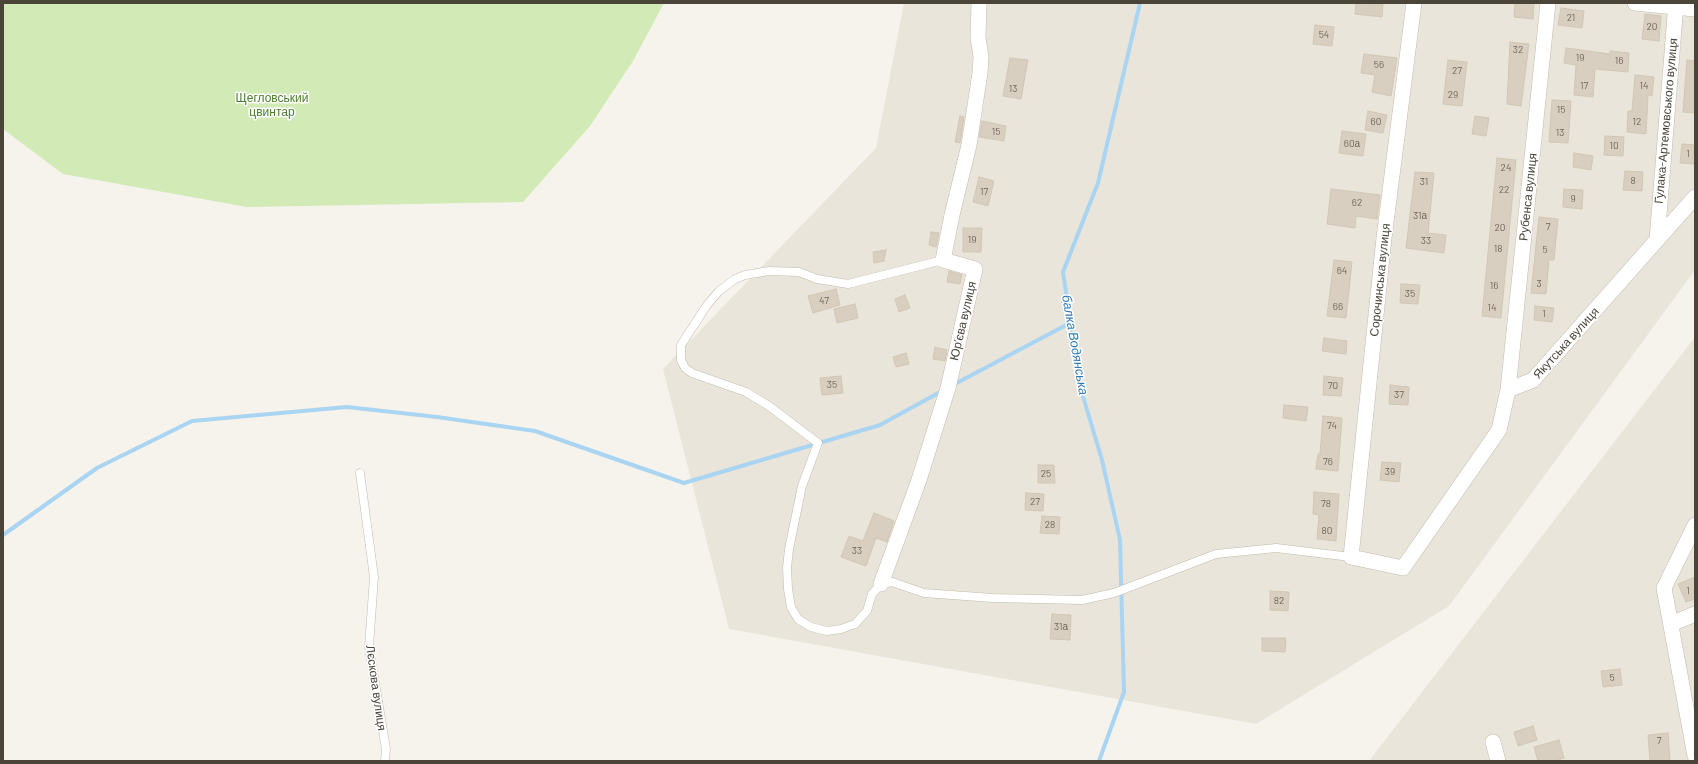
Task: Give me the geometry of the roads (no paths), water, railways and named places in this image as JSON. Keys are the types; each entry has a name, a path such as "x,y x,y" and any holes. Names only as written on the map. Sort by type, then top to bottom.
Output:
{"street":[{"path":"943,260 969,145 980,73 981,57 978,37 979,3"},
{"name":"Сорочинська вулиця","path":"1351,557 1384,238 1414,3"},
{"name":"Рубенса вулиця","path":"1508,390 1548,3"},
{"path":"1635,3 1676,5 1695,10"},
{"name":"Гулака-Артемовського вулиця","path":"1657,240 1676,5"},
{"name":"Якутська вулиця","path":"1508,390 1533,380 1695,197"},
{"name":"Юр’єва вулиця","path":"881,584 919,480 948,388 975,269 943,260"},
{"path":"1351,557 1403,568 1499,430 1508,390"},
{"path":"1695,525 1664,588 1692,716 1695,756"},
{"path":"1671,624 1695,614"},
{"path":"1493,742 1498,761"}],"lane":[{"path":"943,260 848,284 817,279 799,272 769,271 745,275 735,279 719,291 707,305 684,339 680,352 681,360 685,368 692,373 746,392 769,406 818,443 802,486 789,549 787,568 788,589 791,607 798,619 810,627 828,631 841,629 855,624 867,611 872,594 881,584 892,582 924,593 993,598 1082,600 1114,593 1216,554 1276,548 1351,557"},
{"name":"Лєскова вулиця","path":"360,472 374,577 368,647 386,749 385,761"}],"waterway":[{"name":"балка Водянська","path":"1099,761 1124,692 1120,540 1102,460 1079,383 1063,272 1098,183 1140,3"},
{"path":"953,385 1070,323"},
{"path":"3,535 97,468 192,421 347,407 437,417 535,431 684,483 880,425 942,391"}],"park label":[{"name":"Щегловський цвинтар","path":"272,105"}]}
